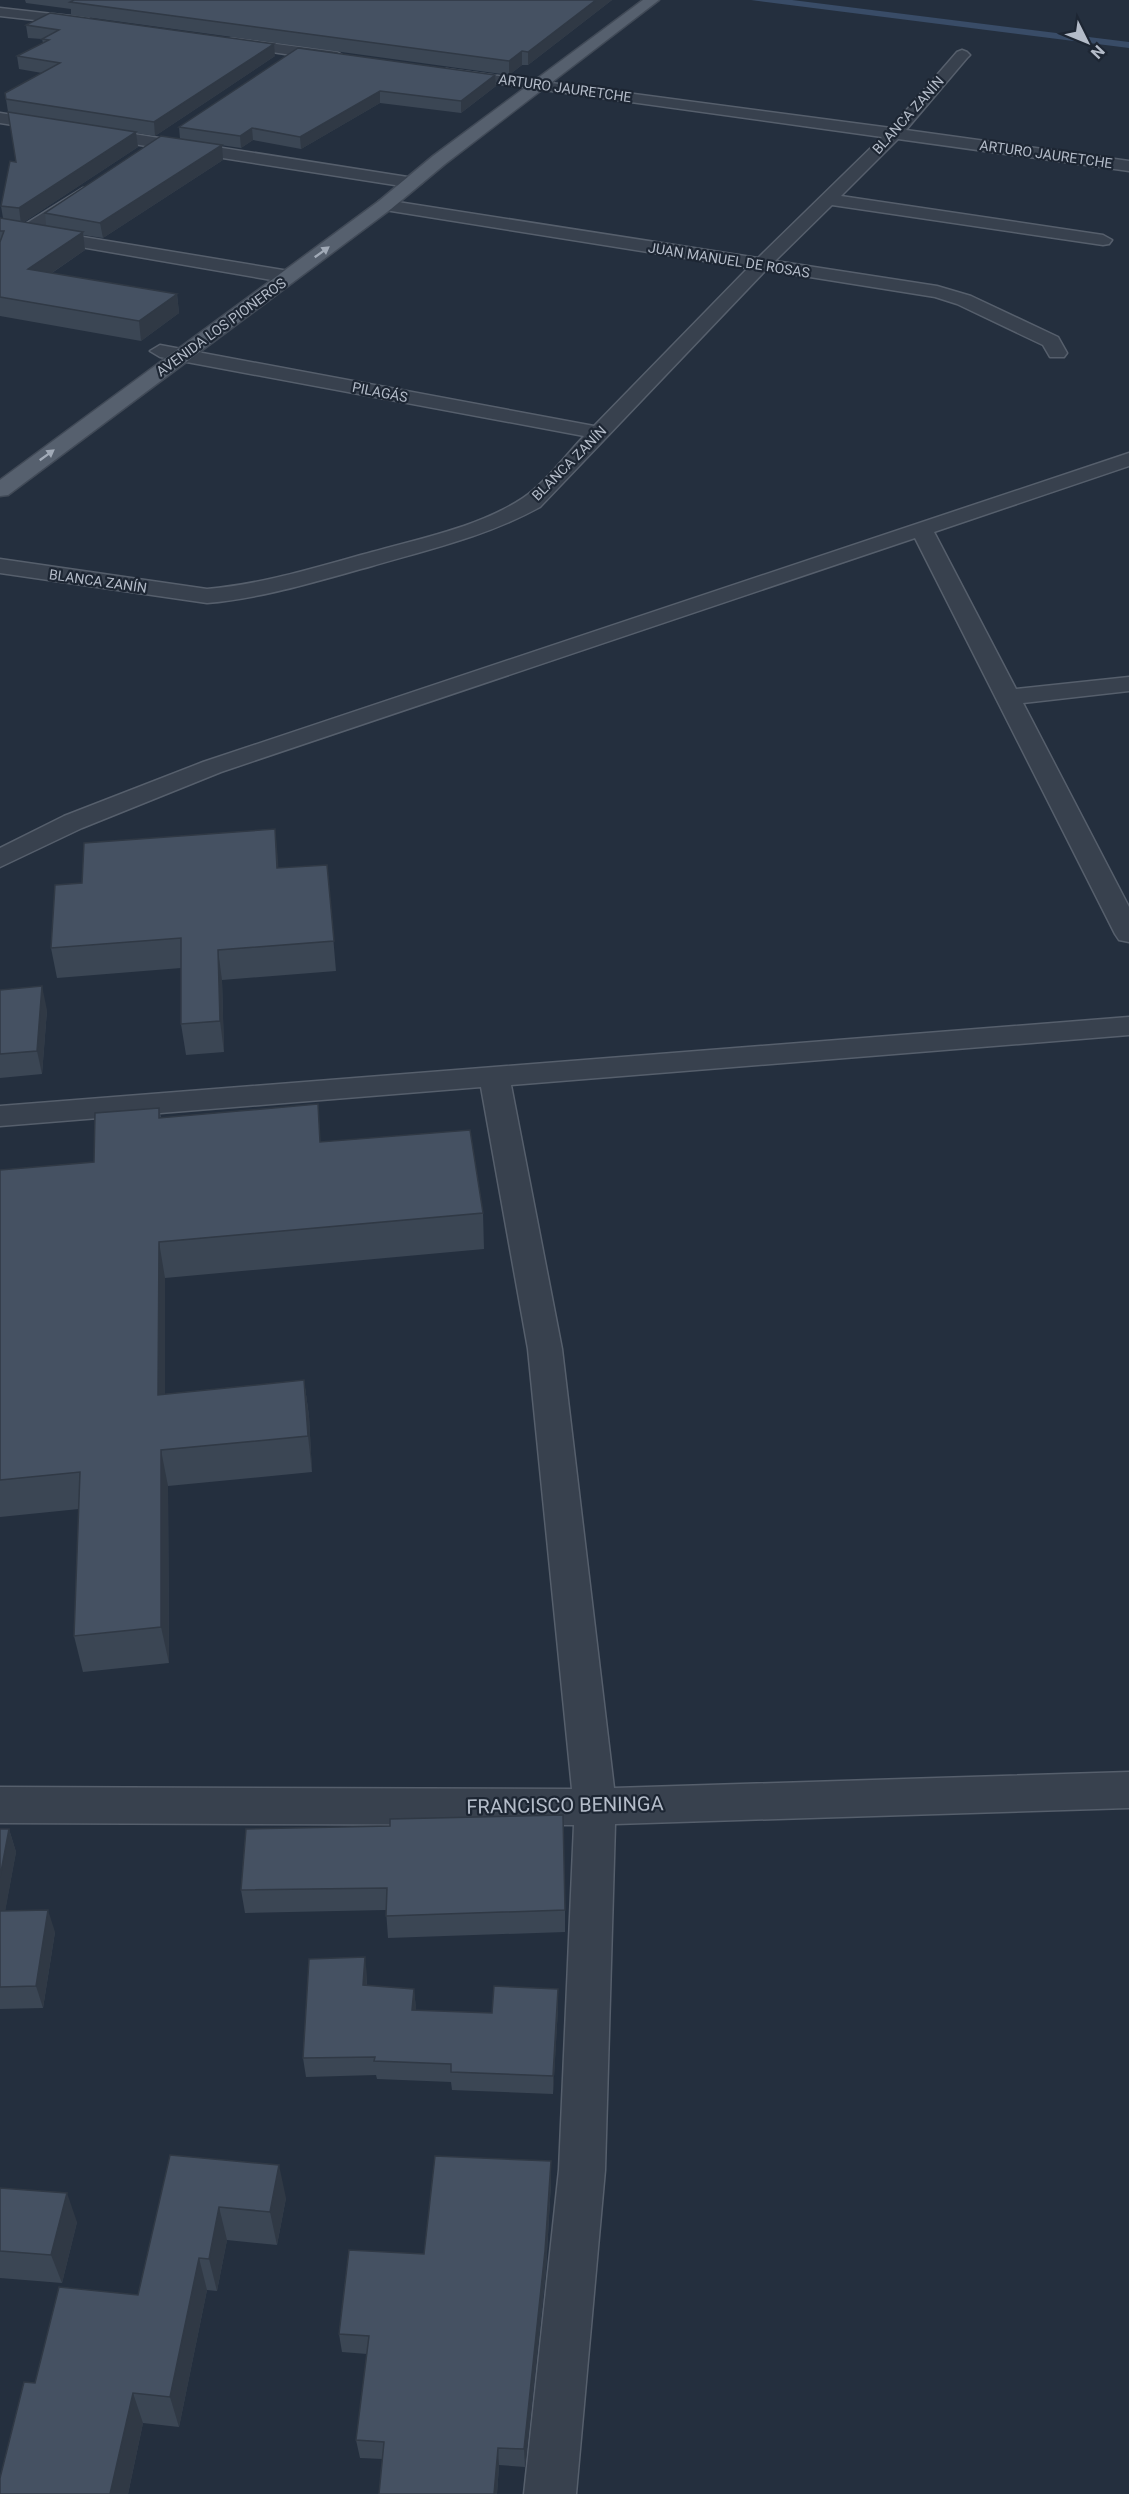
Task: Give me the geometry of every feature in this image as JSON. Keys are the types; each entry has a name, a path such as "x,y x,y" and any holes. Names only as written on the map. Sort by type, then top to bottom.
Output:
{"main road":[{"name":"AVENIDA LOS PIONEROS","path":"0,490 385,205 439,160 652,0"},
{"name":"AVENIDA LOS PIONEROS","path":"0,469 394,180 439,160"}],"street":[{"path":"0,12 75,21 97,17"},
{"path":"215,40 355,59"},
{"path":"277,64 297,51"},
{"name":"BLANCA ZANÍN","path":"0,566 207,596 235,594 277,586 502,520 532,502 760,266 896,132 962,55"},
{"name":"ARTURO JAURETCHE","path":"436,70 1129,166"},
{"path":"0,118 414,183"},
{"path":"138,156 176,130"},
{"path":"26,232 100,181"},
{"path":"828,199 1103,240"},
{"name":"JUAN MANUEL DE ROSAS","path":"385,205 760,266 937,292 964,300 1051,341 1057,352"},
{"path":"0,228 289,277"},
{"name":"PILAGÁS","path":"160,351 599,433"},
{"path":"0,859 73,822 212,766 1129,459"},
{"path":"922,529 1129,934"},
{"path":"1008,697 1129,684"},
{"path":"0,1116 1129,1026"},
{"path":"494,1077 545,1349 595,1807 582,2170 550,2494"},
{"name":"FRANCISCO BENINGA","path":"0,1805 595,1807 1129,1790"}],"water":[{"path":"751,0 792,0 1129,42 1129,48"}],"building":[{"path":"74,0 596,0 528,52 522,51 509,61 70,2"},
{"path":"50,13 274,44 154,122 6,99 5,93 60,63 17,56 49,40 42,39 59,30 26,25"},
{"path":"298,48 495,75 461,101 380,91 300,137 252,128 240,136 179,127"},
{"path":"8,112 136,132 19,208 1,206 10,161 16,162"},
{"path":"161,136 222,145 100,223 45,213"},
{"path":"0,218 83,232 28,269 177,294 139,321 0,297 0,242 4,231 0,231"},
{"path":"275,829 277,868 327,865 334,941 218,950 220,1021 181,1024 181,938 51,948 55,885 82,883 84,843"},
{"path":"42,986 37,1051 0,1054 0,990"},
{"path":"318,1104 320,1142 470,1130 483,1213 159,1242 158,1395 304,1380 308,1436 161,1450 161,1627 74,1636 80,1472 0,1480 0,1170 94,1162 95,1113 159,1108 159,1118"},
{"path":"563,1815 565,1910 386,1916 387,1888 241,1890 246,1829 390,1826 390,1819"},
{"path":"0,1829 9,1829 0,1877"},
{"path":"48,1910 36,1986 0,1987 0,1911"},
{"path":"365,1957 363,1985 414,1989 412,2010 492,2013 494,1986 558,1989 553,2076 451,2072 451,2064 374,2061 375,2057 303,2058 309,1959"},
{"path":"170,2155 279,2165 270,2212 219,2207 209,2259 199,2258 170,2397 133,2393 110,2494 0,2494 0,2478 24,2382 35,2383 59,2287 138,2295"},
{"path":"435,2156 551,2161 545,2251 524,2449 498,2448 494,2494 379,2494 384,2442 356,2440 369,2336 339,2334 349,2250 424,2254"},
{"path":"0,2188 67,2193 51,2255 0,2251"}]}
